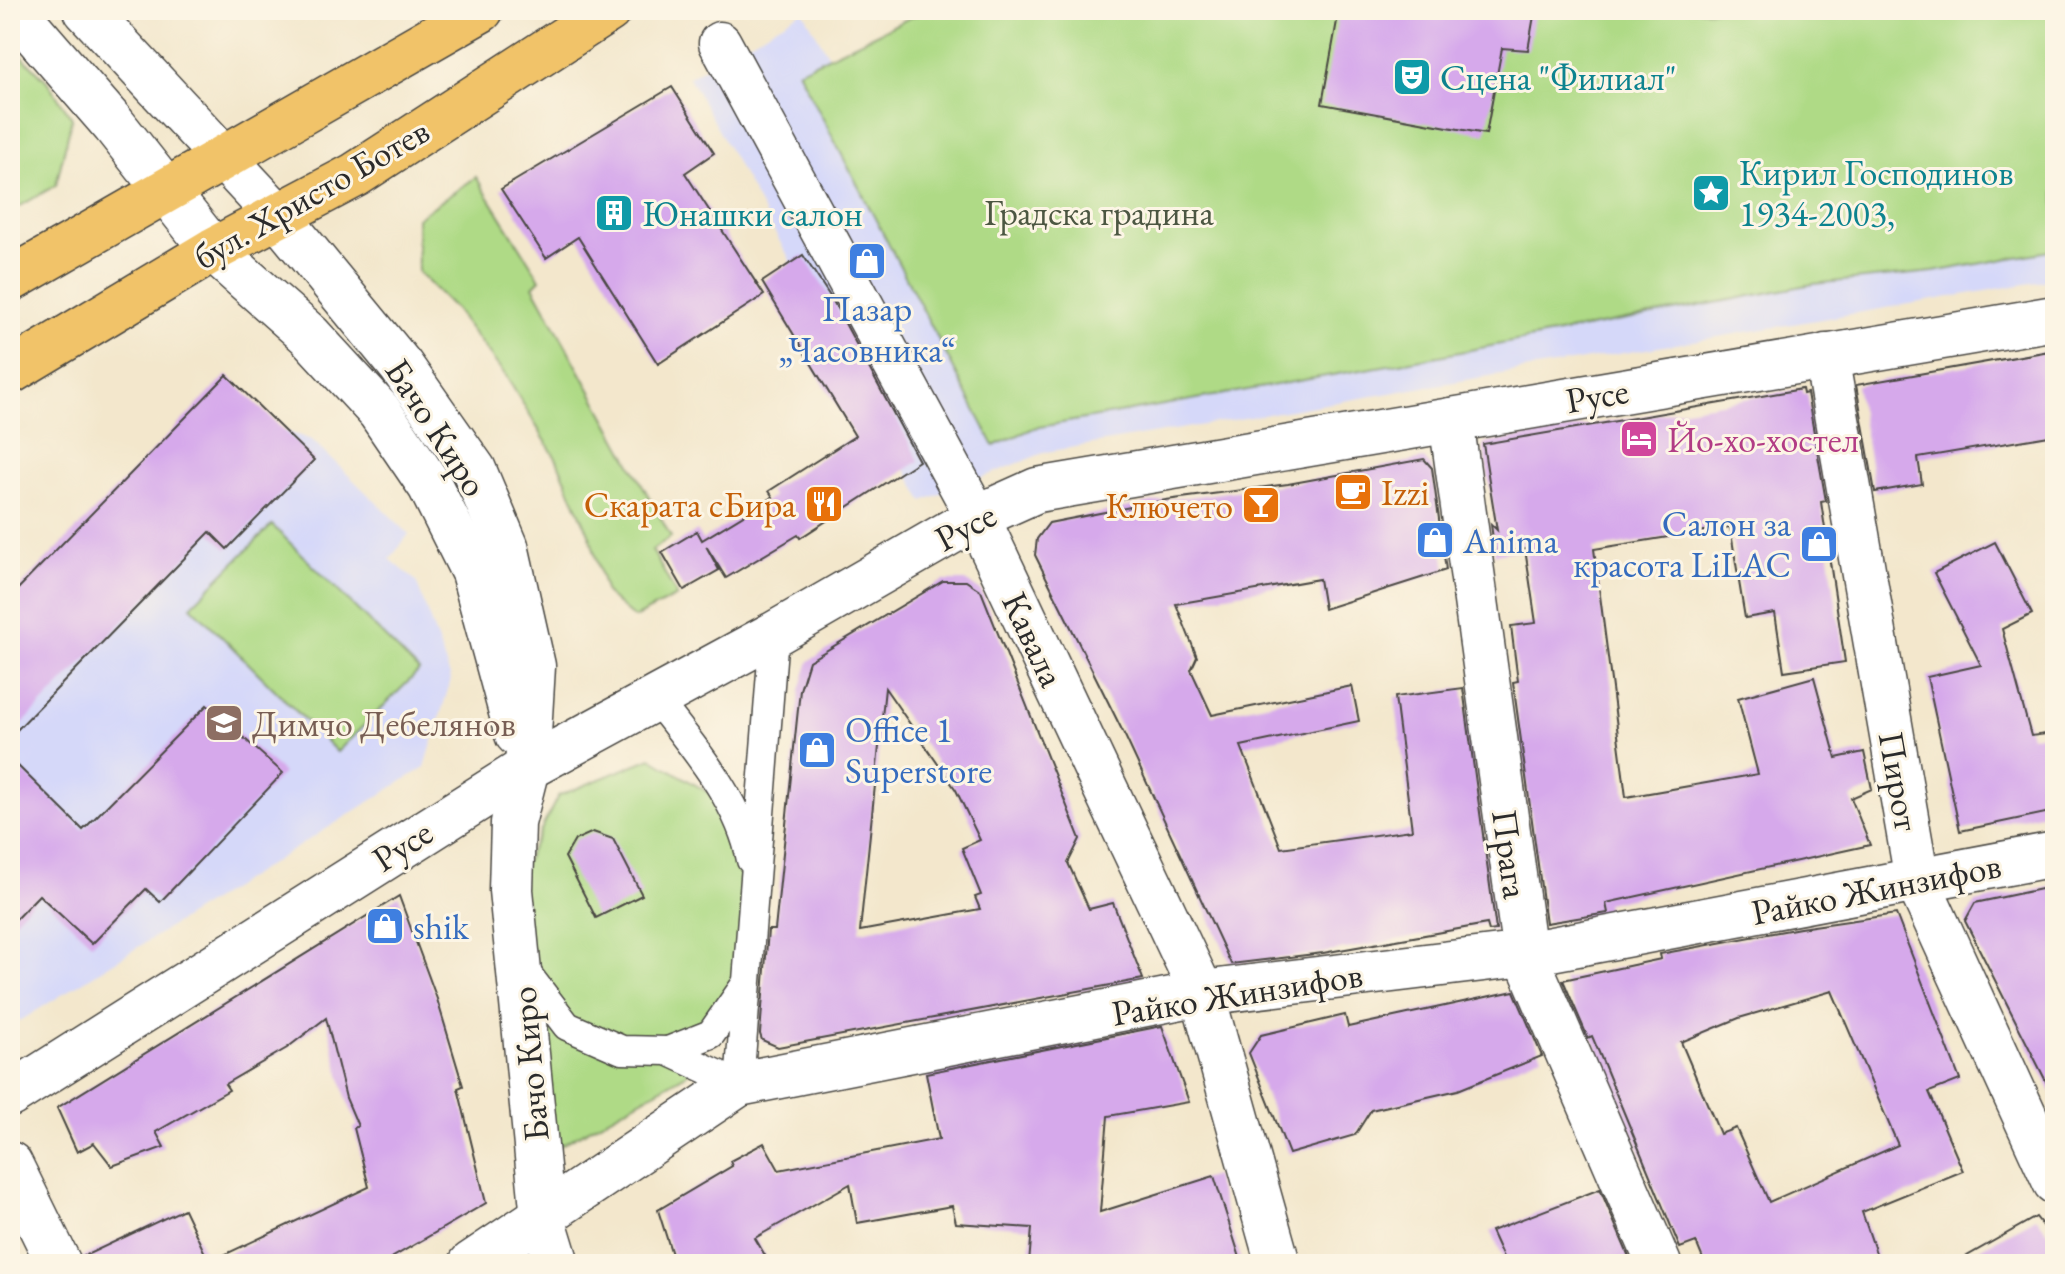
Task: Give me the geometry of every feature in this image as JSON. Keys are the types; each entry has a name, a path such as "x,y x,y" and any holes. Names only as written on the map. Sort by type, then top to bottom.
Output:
{"main road":[{"name":"бул. Христо Ботев","path":"10,280 481,10"},
{"name":"бул. Христо Ботев","path":"10,372 213,250 355,175 609,10"}],"street":[{"name":"Бачо Киро","path":"14,10 213,250 309,335 379,411 430,486 473,572 527,768"},
{"name":"Бачо Киро","path":"86,10 277,215 401,366 474,470 506,546 533,666 527,768 513,823 511,890 521,966 543,1218 557,1264"},
{"name":"Кавала","path":"720,43 977,517 1202,993 1278,1264"},
{"name":"Русе","path":"10,1095 527,768 774,634 977,517 1037,490 2055,318"},
{"name":"Пирот","path":"1826,356 1917,880 2055,1182"},
{"name":"Прага","path":"1451,420 1525,954 1659,1264"},
{"name":"Райко Жинзифов","path":"471,1264 739,1084 1202,993 1525,954 2055,854"},
{"path":"10,1164 59,1264"}],"lane":[{"path":"668,1051 739,1084 774,634"},
{"path":"656,699 701,759 729,805 749,852 754,876"},
{"path":"521,966 567,1026 622,1050 668,1051 711,1034 746,984"}],"shaded area":[{"name":"Пазар „Часовника“","path":"803,11 914,205 1439,356 1813,284 1933,272 2055,250 2055,279 1046,452 923,501 689,77"},
{"name":"Димчо Дебелянов","path":"282,430 312,440 409,534 390,559 416,581 451,679 425,767 20,1021 10,1007 10,597"}],"green space":[{"name":"Градска градина","path":"926,10 2055,10 2055,250 1933,272 1813,284 1439,356 1034,428 994,446 798,71"},
{"path":"10,44 46,80 72,118 56,185 10,212"},
{"path":"476,177 540,279 533,286 671,537 652,550 677,596 634,618 606,594 590,536 557,460 506,376 453,307 418,272 417,218"},
{"path":"272,525 419,671 337,752 191,606"},
{"path":"651,758 729,805 749,852 746,984 711,1034 669,1050 700,1066 538,1158 511,890 558,796"}],"building":[{"name":"Сцена \"Филиал\"","path":"1339,10 1535,10 1528,50 1502,48 1486,134 1322,104"},
{"name":"Юнашки салон","path":"672,87 714,153 685,173 764,295 658,364 578,237 546,258 501,189"},
{"path":"803,255 833,301 919,461 800,538 798,535 726,578 706,546 719,570 684,590 662,552 697,531 702,540 773,497 769,491 855,436 762,282"},
{"path":"2055,350 2055,435 1918,458 1922,484 1875,492 1856,385"},
{"path":"227,375 314,460 227,549 210,532 10,737 10,597"},
{"path":"1802,389 1803,394 1807,393 1826,501 1821,502 1845,662 1784,671 1775,613 1745,618 1730,527 1594,549 1626,797 1758,774 1738,698 1814,677 1836,758 1864,752 1872,789 1851,798 1870,845 1606,903 1608,913 1546,923 1513,682 1518,681 1511,626 1536,623 1525,549 1495,554 1491,524 1497,530 1483,444"},
{"path":"1424,459 1432,468 1446,570 1324,609 1319,579 1176,604 1197,657 1191,670 1212,715 1352,686 1359,721 1241,746 1281,848 1412,830 1395,697 1463,688 1496,930 1489,931 1487,924 1323,953 1231,964 1126,738 1035,555 1037,539 1049,523 1166,500 1288,484"},
{"path":"1995,542 2032,614 2002,629 2031,736 2055,733 2055,811 1960,831 1927,677 1981,665 1934,573"},
{"path":"943,581 966,581 981,591 1080,839 1068,863 1089,909 1113,903 1143,979 778,1047 762,1040 768,930 775,930 800,690 809,661","holes":["885,688 956,790 980,840 962,848 981,895 975,897 980,909 860,931"]},
{"path":"207,705 283,773 160,902 146,889 92,944 39,895 10,925 10,758 83,830"},
{"path":"593,832 613,839 642,895 596,918 565,857 575,840"},
{"path":"2055,886 2055,1099 1965,921 1975,903"},
{"path":"399,896 437,999 463,1086 458,1088 486,1203 381,1264 84,1264 82,1257 184,1209 209,1262 369,1187 354,1128 358,1126 346,1098 326,1018 287,1048 225,1084 229,1090 156,1132 164,1147 112,1166 94,1143 77,1152 57,1108"},
{"path":"1896,914 1960,1080 1929,1092 1963,1171 1862,1212 1877,1256 1834,1264 1705,1264 1696,1242 1680,1248 1592,1036 1588,1038 1563,980 1661,959 1660,954","holes":["1832,991 1898,1145 1769,1202 1736,1128 1720,1134 1681,1042 1739,1018"]},
{"path":"1514,991 1542,1056 1458,1090 1371,1110 1355,1135 1289,1154 1249,1053 1261,1035 1345,1015 1348,1027"},
{"path":"1162,1026 1189,1102 1108,1116 1100,1212 1214,1176 1242,1264 1029,1264 1032,1228 956,1223 952,1206 857,1223 850,1184 755,1238 770,1264 675,1264 658,1210 732,1166 730,1161 764,1143 779,1170 939,1139 926,1073"},
{"path":"1600,1189 1632,1264 1506,1264 1491,1231"},
{"path":"2036,1217 2055,1241 2055,1254 2030,1264 1953,1264"}],"place":[{"name":"Сцена \"Филиал\"","path":"1412,77"},
{"name":"Кирил Господинов 1934-2003,","path":"1711,193"},
{"name":"Юнашки салон","path":"614,213"},
{"name":"Пазар „Часовника“","path":"867,261"},
{"name":"Йо-хо-хостел","path":"1639,439"},
{"name":"Izzi","path":"1353,492"},
{"name":"Скарата сБира","path":"824,504"},
{"name":"Ключето","path":"1261,505"},
{"name":"Anima","path":"1435,540"},
{"name":"Салон за красота LiLAC","path":"1819,544"},
{"name":"Димчо Дебелянов","path":"224,723"},
{"name":"Office 1 Superstore","path":"817,750"},
{"name":"shik","path":"385,926"}]}
